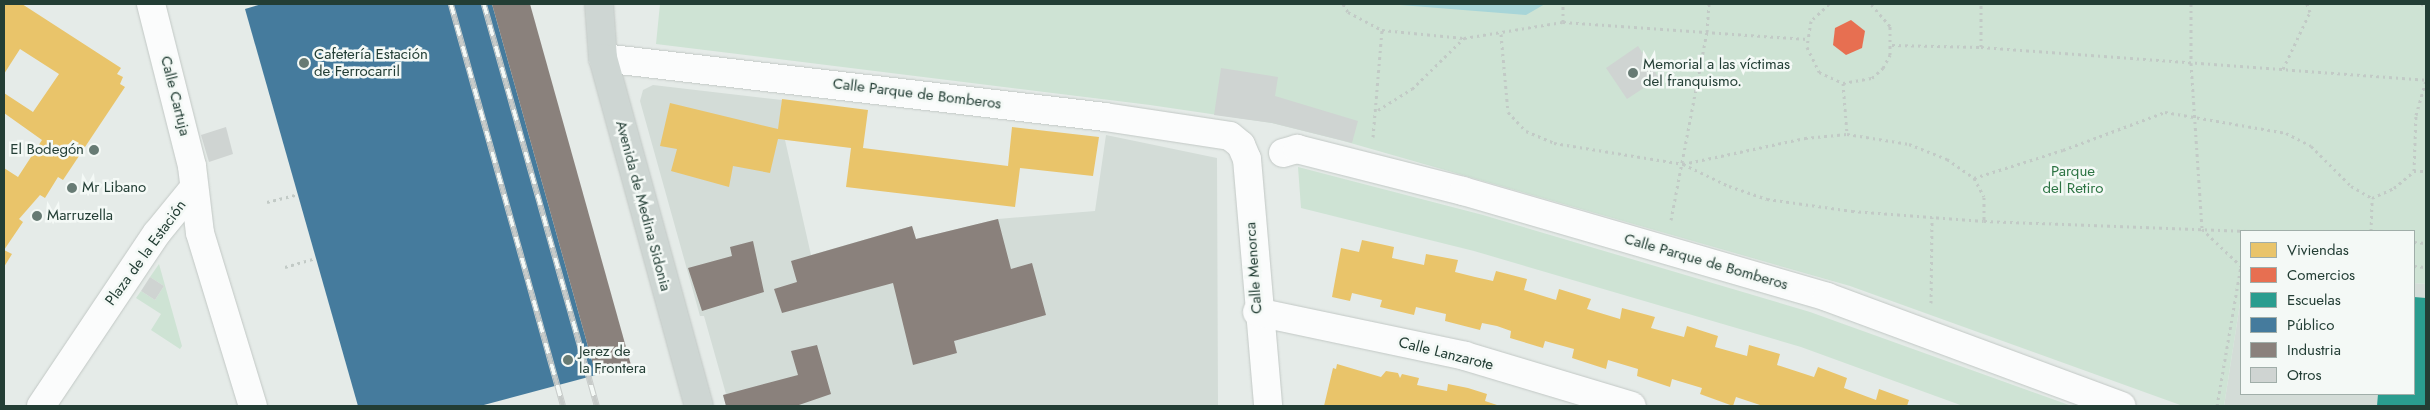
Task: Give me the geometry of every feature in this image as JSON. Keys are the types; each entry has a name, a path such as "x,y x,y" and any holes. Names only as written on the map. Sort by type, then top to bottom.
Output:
{"main road":[{"name":"Avenida de Medina Sidonia","path":"600,4 602,58 699,406"}],"street":[{"name":"Calle Cartuja","path":"152,4 192,166 193,189"},
{"name":"Calle Parque de Bomberos","path":"602,58 1096,116 1230,136"},
{"name":"Calle Menorca","path":"1230,136 1241,145 1247,159 1257,312 1268,406"},
{"name":"Calle Parque de Bomberos","path":"1283,152 1297,149 1365,165 1827,298 1931,336 2092,401 2121,406"},
{"name":"Plaza de la Estación","path":"41,406 157,233 193,189"},
{"name":"Plaza de la Estación","path":"193,189 200,233 253,406"},
{"name":"Calle Lanzarote","path":"1257,312 1465,356 1632,406"}],"path":[{"path":"1343,4 1348,12 1382,30 1464,38 1501,34 1563,22 1807,39"},
{"path":"1563,4 1563,22"},
{"path":"1665,251 1707,32 1709,4"},
{"path":"1828,4 1811,21 1807,39 1811,60 1819,72 1843,83 1872,78 1883,68 1892,45 1890,26 1882,13 1871,4"},
{"path":"1981,4 1981,47"},
{"path":"2191,4 2191,62 2197,118 2202,229 2240,264"},
{"path":"2283,69 2310,12 2307,4"},
{"path":"2421,4 2426,5"},
{"path":"1365,165 1377,110 1382,30"},
{"path":"1501,34 1508,112 1526,131 1554,143 1683,164 1729,186 1767,199 1852,211 1984,221 2240,231"},
{"path":"1377,110 1412,89 1464,38"},
{"path":"1892,45 1981,47 2426,80 2416,115 2414,171"},
{"path":"1843,83 1847,134"},
{"path":"1974,178 2063,150 2165,112 2286,133 2311,146 2351,186 2372,198"},
{"path":"1683,164 1788,141 1847,134 1909,144 1947,159 1974,178 1984,197 1984,221"},
{"path":"2372,198 2394,188 2414,171 2426,171"},
{"path":"267,202 298,194"},
{"path":"2371,230 2372,198"},
{"path":"1931,336 1932,217"},
{"path":"285,267 316,258"},
{"path":"2218,406 2240,271"}],"shaded area":[{"path":"653,85 782,100 778,139 785,140 811,255 912,226 916,239 998,219 1095,211 1106,135 1217,158 1218,406 726,406 723,395 726,394 704,316 700,316 640,101 643,90"},
{"path":"2415,283 2426,284 2426,406 2224,406 2240,303 2240,395 2415,395"}],"green space":[{"name":"Parque del Retiro","path":"660,4 2426,4 2426,284 2415,283 2415,230 2240,230 2240,303 2224,406 2183,406 1850,286 1340,140 1272,123 1150,105 656,44"},
{"path":"1298,167 1483,215 1810,312 2069,405 1963,406 1801,347 1474,251 1301,208"},
{"path":"159,264 182,346 180,349 151,330 161,314 136,298 141,291 155,300 164,286 150,277"}],"water":[{"path":"1388,4 1545,4 1526,15"}],"building: Viviendas":[{"path":"4,4 22,4 121,68 117,74 123,77 120,84 125,87 63,180 58,177 45,198 40,195 19,219 23,222 4,250 4,168 18,177 42,140 4,113 4,93 33,112 59,74 20,49 4,74"},
{"path":"782,99 868,110 863,148 1008,166 1012,127 1099,137 1093,176 1020,168 1015,207 846,187 851,148 778,139 770,173 733,166 729,187 671,171 677,149 660,146 670,103 778,129"},
{"path":"1362,240 1394,247 1392,258 1424,265 1426,254 1458,260 1455,272 1475,277 1493,281 1496,271 1527,279 1524,290 1556,300 1559,289 1591,299 1587,309 1620,319 1622,308 1655,317 1651,328 1684,337 1687,326 1718,336 1715,347 1747,356 1749,345 1780,354 1777,365 1814,377 1818,367 1847,378 1844,388 1876,400 1879,389 1909,400 1907,406 1763,406 1736,397 1733,406 1700,394 1702,388 1672,379 1670,387 1637,376 1638,369 1608,360 1606,369 1572,358 1574,349 1545,341 1543,348 1510,338 1511,331 1497,326 1482,323 1480,330 1445,321 1446,314 1416,307 1414,315 1380,307 1382,300 1352,293 1350,301 1332,297 1341,248 1359,252"},
{"path":"4,250 12,254 4,267"},
{"path":"1337,364 1381,377 1386,371 1398,373 1400,378 1402,374 1419,378 1417,385 1447,391 1448,384 1468,388 1487,394 1485,401 1500,406 1324,406 1333,368 1336,369"}],"building: Comercios":[{"path":"1851,20 1865,31 1862,48 1846,55 1833,45 1835,28"}],"building: Escuelas":[{"path":"2415,297 2426,298 2426,406 2377,406 2378,395 2415,395"}],"building: Público":[{"name":"Jerez de la Frontera","path":"262,4 492,4 596,375 480,406 358,406 245,9"}],"building: Industria":[{"path":"492,4 530,4 631,365 596,375"},
{"path":"998,219 1011,269 1032,263 1046,315 954,341 957,353 913,365 893,283 782,313 774,289 797,282 791,261 912,226 916,239"},
{"path":"753,241 764,292 702,311 688,268 732,256 730,247"},
{"path":"817,345 831,394 796,406 726,406 723,395 798,375 791,351"}],"building: Otros":[{"name":"Memorial a las víctimas del franquismo.","path":"1638,46 1659,78 1627,99 1606,68"},
{"path":"1221,68 1278,77 1275,96 1358,121 1352,143 1272,123 1214,115"},
{"path":"226,127 233,154 209,162 201,135"},
{"path":"150,277 164,286 155,300 141,291"}],"railway":[{"path":"451,4 563,406"},
{"path":"484,4 597,406"}],"place":[{"name":"Cafetería Estación de Ferrocarril","path":"304,63"},
{"name":"Memorial a las víctimas del franquismo.","path":"1633,73"},
{"name":"El Bodegón","path":"94,150"},
{"name":"Mr Libano","path":"72,188"},
{"name":"Marruzella","path":"37,216"},
{"name":"Jerez de la Frontera","path":"568,360"}]}
